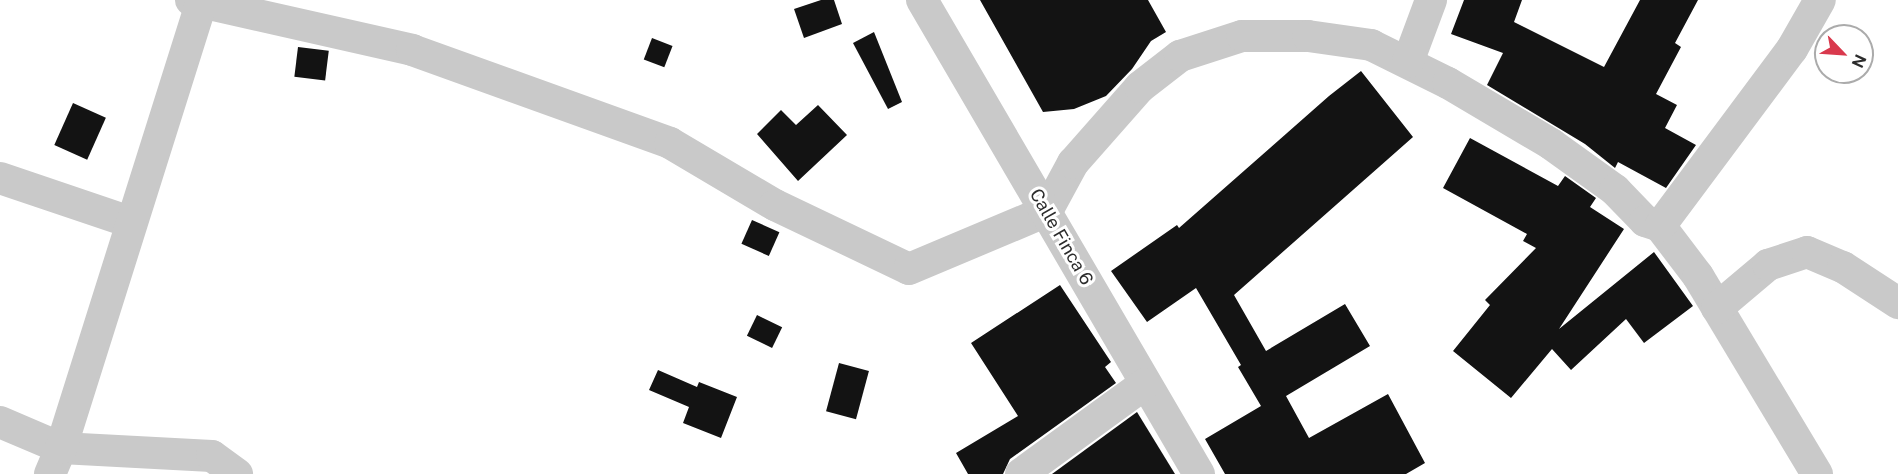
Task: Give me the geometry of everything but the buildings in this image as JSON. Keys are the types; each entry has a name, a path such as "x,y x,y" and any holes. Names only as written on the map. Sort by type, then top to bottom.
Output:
{"street":[{"name":"Calle Finca 6","path":"922,0 1199,474"},
{"path":"1408,62 1431,0"},
{"path":"1660,226 1792,49 1820,0"},
{"path":"55,461 198,1 412,50 670,143 775,205 909,269 1047,211 1072,163 1140,87 1180,56 1242,36 1308,36 1371,45 1408,62 1551,144 1615,190 1645,221 1660,226 1698,276 1817,474"},
{"path":"0,178 130,222"},
{"path":"1717,308 1768,265 1807,252 1843,267 1898,303"},
{"path":"1021,474 1145,384"},
{"path":"0,422 55,461 212,456 237,474"}]}
